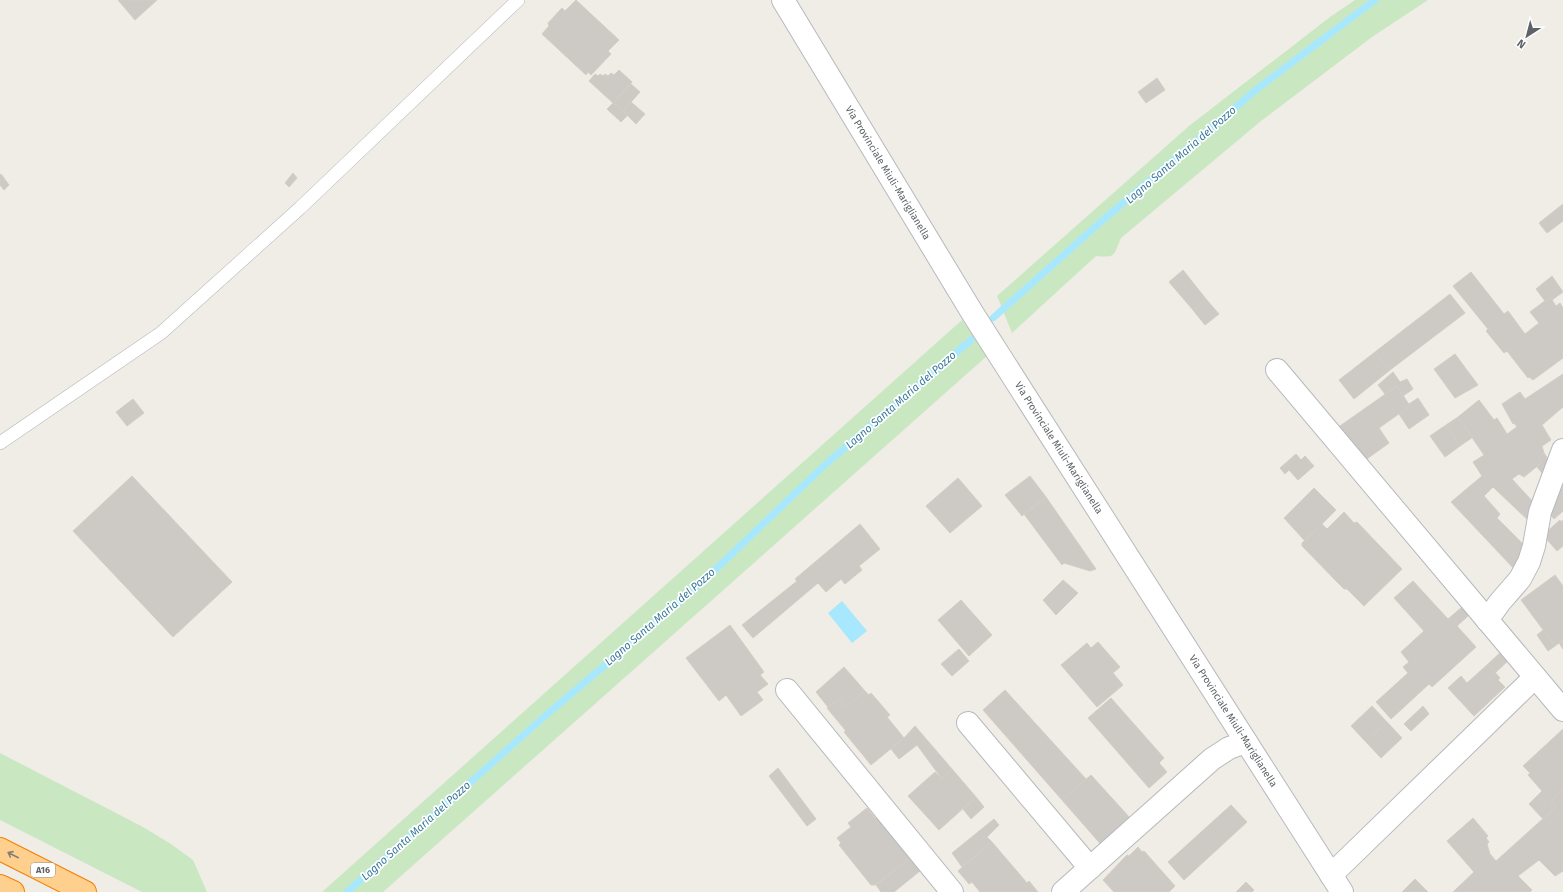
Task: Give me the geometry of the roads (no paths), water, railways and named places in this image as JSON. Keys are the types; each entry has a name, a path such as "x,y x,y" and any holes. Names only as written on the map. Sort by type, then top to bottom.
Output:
{"highway":[{"name":"A16","path":"0,849 85,892"},
{"path":"0,886 13,892"}],"street":[{"name":"Via Provinciale Miuli-Mariglianella","path":"783,0 977,320 1337,884"},
{"path":"1277,370 1563,710"},
{"path":"1487,620 1520,579 1529,562 1540,512 1563,450"},
{"path":"1337,884 1535,677"},
{"path":"787,690 952,892"},
{"path":"968,724 1090,868"},
{"path":"1063,892 1212,759 1229,748 1246,742"}],"lane":[{"path":"0,443 161,333 300,208 518,0"}],"water":[{"path":"842,601 867,631 852,643 828,613"}],"waterway":[{"name":"Lagno Santa Maria del Pozzo","path":"993,318 1103,220 1257,89 1375,0"},
{"name":"Lagno Santa Maria del Pozzo","path":"347,892 545,716 696,588 827,463 971,340"}]}
